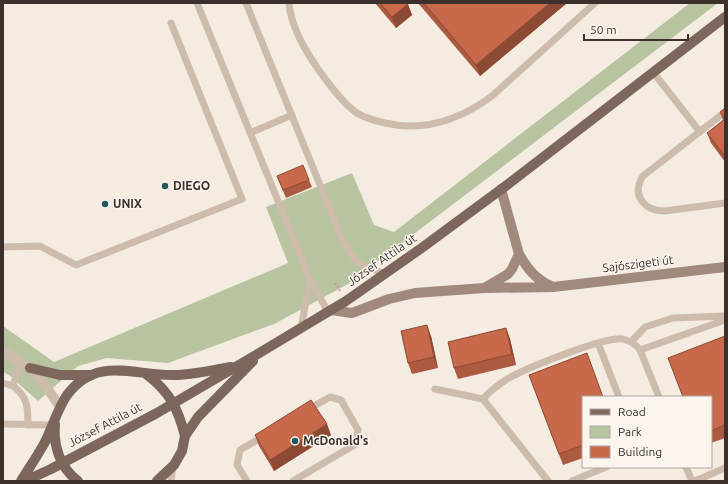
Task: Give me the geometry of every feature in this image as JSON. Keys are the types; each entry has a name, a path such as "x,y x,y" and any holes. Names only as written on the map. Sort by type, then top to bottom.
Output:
{"main road":[{"name":"József Attila út","path":"26,481 174,403 330,311 423,247 502,189 725,17"},
{"path":"502,189 519,254 524,263 538,279 553,287"},
{"path":"484,288 508,274 519,254"},
{"name":"Sajószigeti út","path":"330,311 352,313 380,302 415,293 484,288 553,287 725,267"},
{"path":"157,481 174,465 182,452 185,436 198,417 230,386 261,352"},
{"path":"21,481 44,444 67,395 78,383 92,375 117,369 144,373 176,375 239,366"},
{"path":"30,368 60,375 92,375"},
{"path":"144,373 165,390 174,403 185,436"},
{"path":"59,411 55,435 58,454 68,472 78,481"}],"street":[{"path":"3,351 30,368 45,385 59,411"}],"lane":[{"path":"197,3 310,279 330,311"},
{"path":"246,3 342,239 352,257 358,263 366,268 384,273"},
{"path":"289,3 293,22 311,59 323,76 349,106 357,113 368,118 393,125 410,126 448,120 461,115 480,104 492,96 595,3"},
{"path":"3,247 40,246 76,265 242,199 171,23"},
{"path":"653,72 700,132"},
{"path":"725,112 643,176 639,186 640,197 647,207 657,211 725,203"},
{"path":"250,133 292,115"},
{"path":"301,329 310,279"},
{"path":"631,342 645,327 673,318 725,316"},
{"path":"640,350 725,320"},
{"path":"483,399 498,385 528,369 612,339 622,339 637,345 659,396"},
{"path":"598,343 619,396"},
{"path":"13,386 20,362"},
{"path":"3,383 13,386 19,391 28,408 28,425"},
{"path":"435,389 483,399 548,481"},
{"path":"293,481 356,444 358,430 341,400 330,397 298,416"},
{"path":"3,424 52,425"},
{"path":"247,481 237,465 240,450 272,431"},
{"path":"171,481 174,465"},
{"path":"572,481 604,468"},
{"path":"686,468 692,481"},
{"path":"695,481 725,468"}],"green space":[{"path":"690,3 718,3 348,284 274,324 168,363 107,358 78,366 38,401 9,375 3,372 3,326 54,362 288,263 266,207 352,173 374,225 394,232"}],"building":[{"path":"380,3 407,3 408,4 392,17"},
{"path":"424,3 550,3 476,65"},
{"path":"725,108 725,119 720,112"},
{"path":"725,119 725,156 707,133"},
{"path":"303,165 309,180 283,190 277,176"},
{"path":"427,325 434,357 408,363 401,331"},
{"path":"506,328 512,354 454,368 448,342"},
{"path":"725,336 725,425 712,431 712,396 683,396 668,358"},
{"path":"587,353 603,396 582,396 582,445 559,454 529,375"},
{"path":"311,400 327,424 270,460 255,435"}],"place":[{"name":"DIEGO","path":"165,186"},
{"name":"UNIX","path":"105,204"},
{"name":"McDonald's","path":"295,441"}]}
